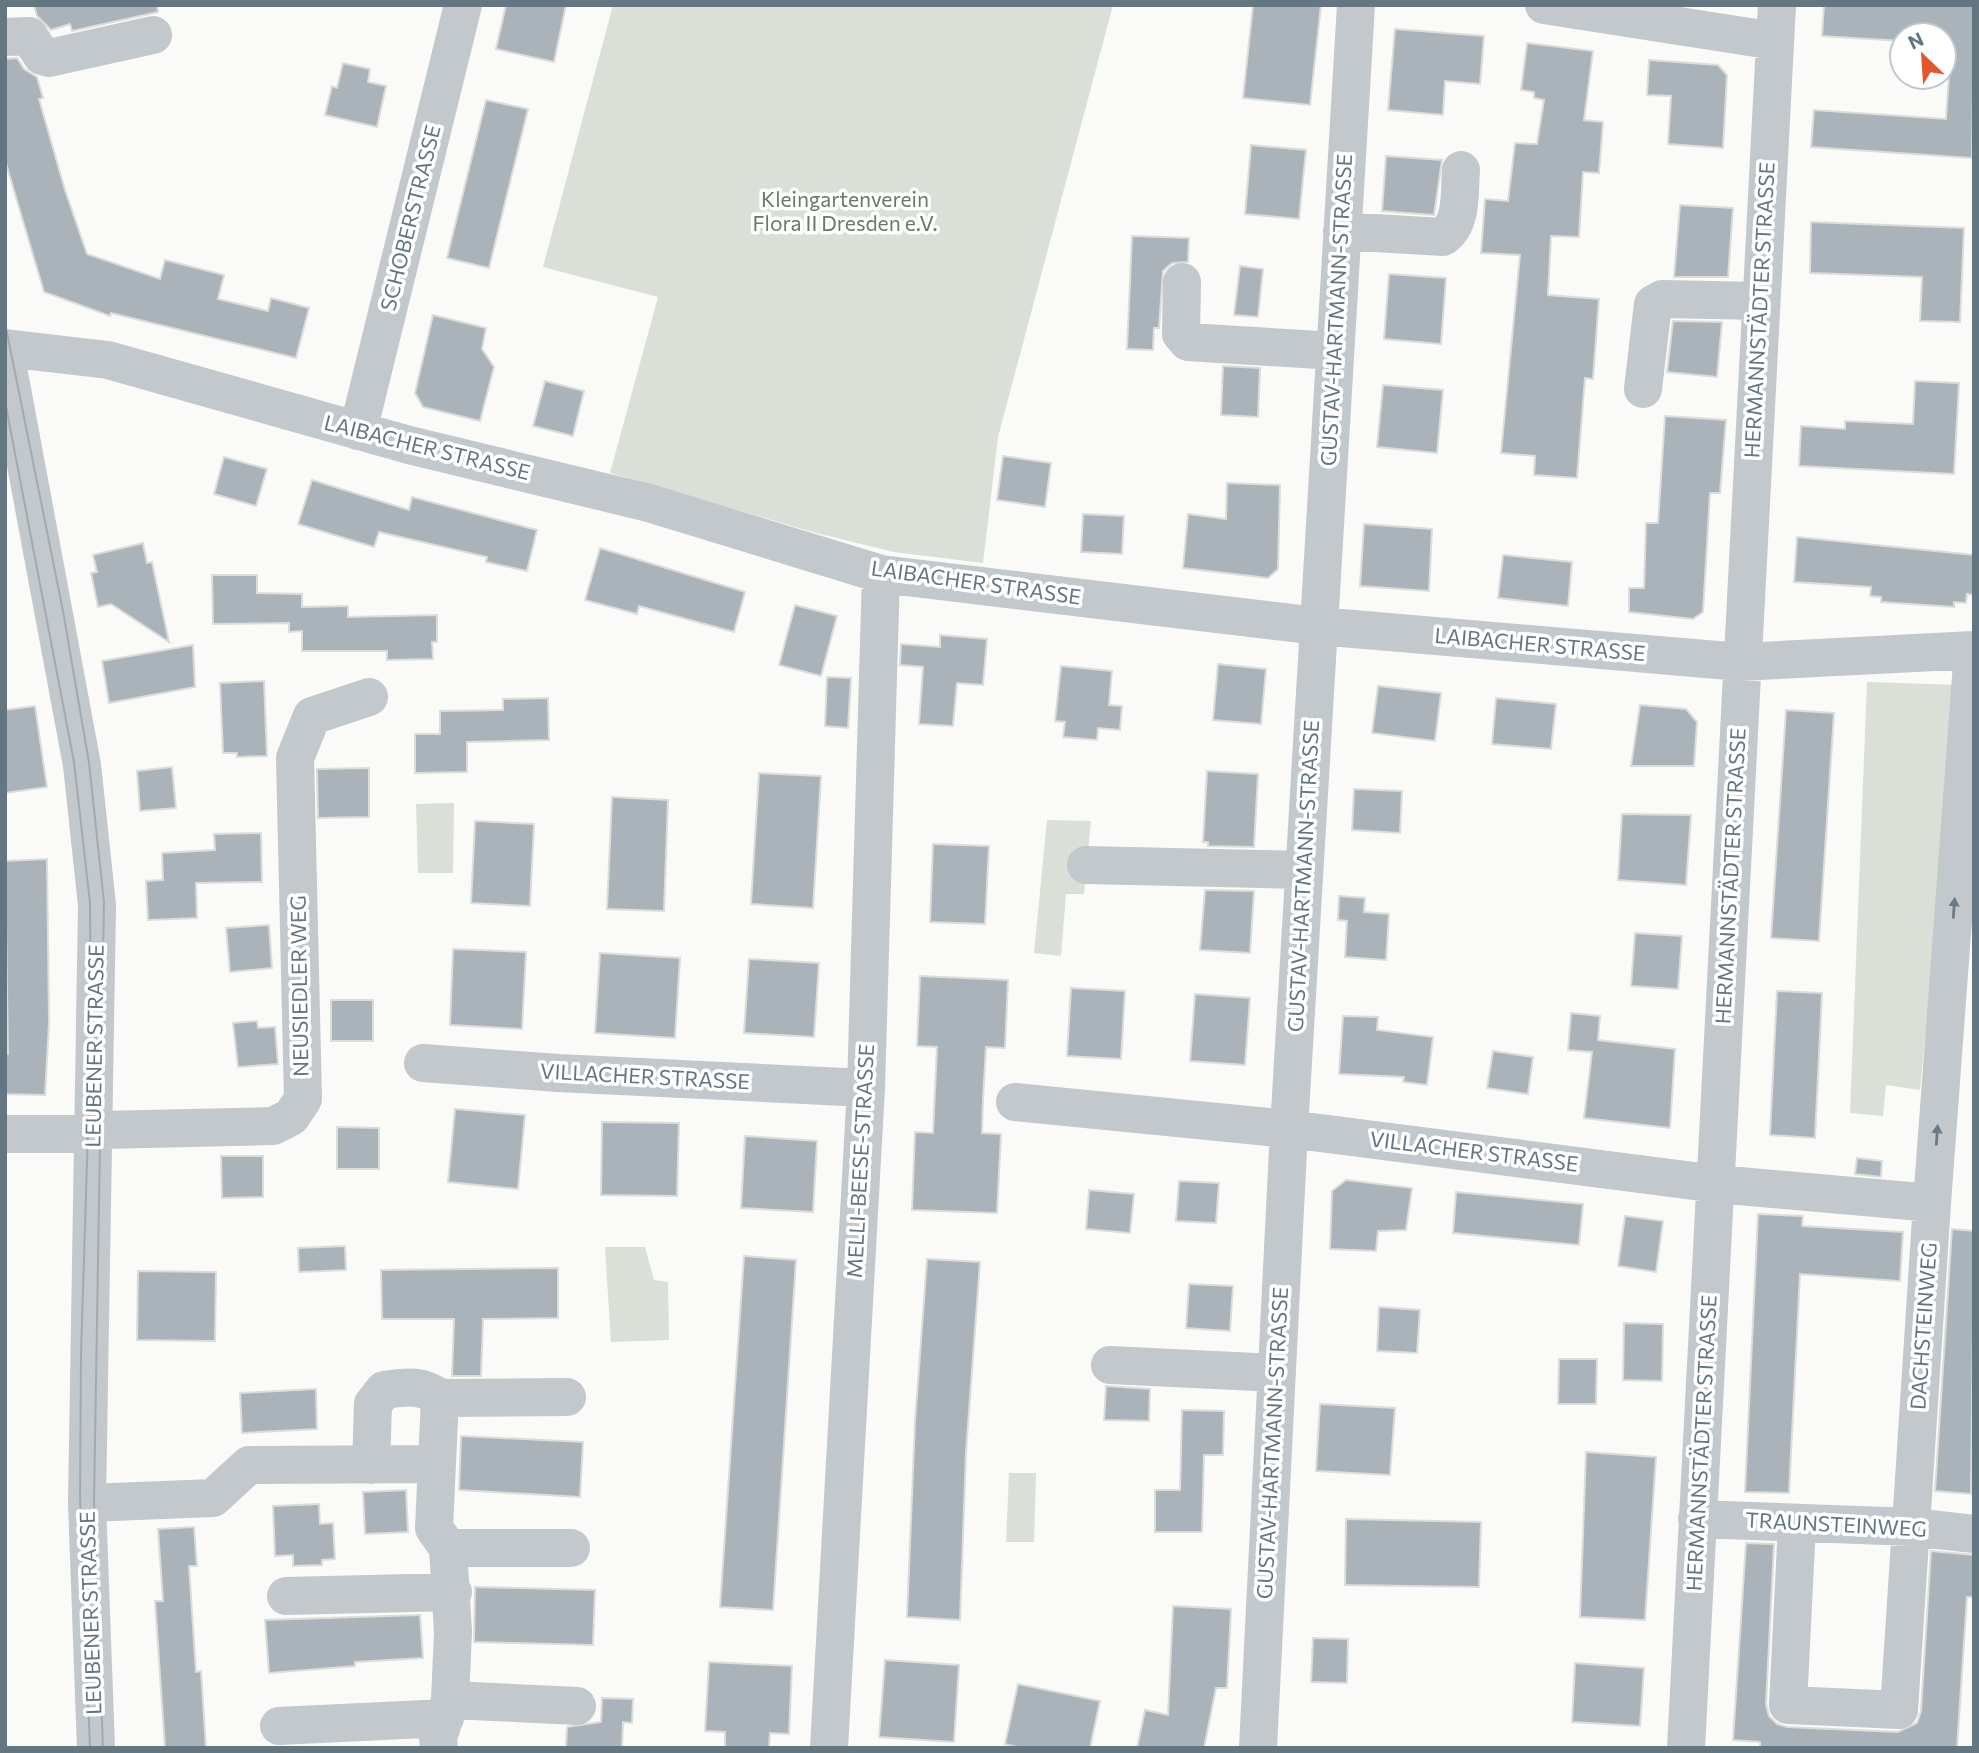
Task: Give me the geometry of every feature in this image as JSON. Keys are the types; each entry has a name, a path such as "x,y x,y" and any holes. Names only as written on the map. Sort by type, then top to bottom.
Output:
{"street":[{"name":"SCHOBERSTRASSE","path":"358,431 463,5"},
{"name":"GUSTAV-HARTMANN-STRASSE","path":"1258,1748 1289,1129 1356,5"},
{"path":"1544,5 1776,23"},
{"name":"HERMANNSTÄDTER STRASSE","path":"1686,1748 1776,23"},
{"path":"5,37 29,36 42,56 49,58 153,35"},
{"path":"1342,231 1443,237 1452,230 1457,220 1461,170"},
{"path":"1181,282 1181,334 1188,342 1335,351"},
{"path":"1643,388 1653,304 1662,299 1761,301"},
{"name":"LAIBACHER STRASSE","path":"5,350 108,360 358,431 649,503 881,574 1318,626 1741,662 1974,650"},
{"name":"LEUBENER STRASSE","path":"5,350 82,765 97,905 87,1503 96,1748"},
{"name":"MELLI-BEESE-STRASSE","path":"829,1748 866,1088 881,574"},
{"name":"DACHSTEINWEG","path":"1797,1524 1788,1705 1899,1710 1932,1203 1974,650"},
{"name":"NEUSIEDLER WEG","path":"94,1132 273,1126 291,1117 303,1099 295,758 312,716 369,696"},
{"path":"1086,865 1304,870"},
{"name":"VILLACHER STRASSE","path":"423,1063 558,1073 866,1088"},
{"name":"VILLACHER STRASSE","path":"1015,1102 1289,1129 1717,1184 1932,1203"},
{"path":"5,1134 94,1132"},
{"path":"1110,1365 1277,1373"},
{"path":"371,1465 373,1404 384,1390 410,1386 428,1388 440,1398 567,1397"},
{"path":"440,1398 434,1528 448,1548 453,1592 444,1722"},
{"path":"87,1503 213,1498 249,1465 435,1464"},
{"name":"TRAUNSTEINWEG","path":"1697,1519 1912,1527 1974,1534"},
{"path":"448,1548 571,1548"},
{"path":"286,1596 453,1592"},
{"path":"279,1726 444,1722 577,1706"}],"green space":[{"name":"Kleingartenverein Flora II Dresden e.V.","path":"613,5 1113,5 998,437 983,563 894,552 816,533 610,473 658,297 543,267"},
{"path":"1867,682 1960,685 1920,1090 1886,1085 1883,1116 1850,1113"},
{"path":"454,803 453,873 418,873 416,804"},
{"path":"1047,820 1091,821 1084,894 1066,894 1061,956 1034,953"},
{"path":"605,1247 645,1247 654,1280 668,1282 669,1340 611,1342"},
{"path":"1009,1473 1036,1473 1034,1542 1006,1542"}],"building":[{"path":"34,5 157,5 158,12 72,31 70,24 51,30 37,16"},
{"path":"506,5 566,5 554,62 496,49"},
{"path":"1253,5 1321,5 1310,105 1243,98"},
{"path":"1824,5 1974,5 1972,158 1811,147 1814,110 1946,119 1948,91 1958,91 1958,21 1888,21 1888,40 1822,36"},
{"path":"1395,29 1484,36 1480,84 1445,81 1443,115 1388,110"},
{"path":"1527,43 1593,51 1584,120 1603,122 1599,173 1583,172 1579,237 1551,236 1548,295 1599,299 1593,379 1585,378 1577,478 1534,475 1535,456 1501,453 1520,255 1481,253 1485,199 1508,201 1515,143 1537,144 1544,100 1534,98 1534,92 1521,90"},
{"path":"17,58 24,69 37,77 43,98 39,99 87,254 160,279 165,260 224,275 218,299 268,311 271,298 309,308 296,358 111,313 110,316 44,292 5,160 5,59"},
{"path":"1649,60 1718,65 1727,75 1723,148 1668,144 1671,96 1647,95"},
{"path":"343,63 370,69 368,82 386,86 377,127 325,115 332,86 337,88"},
{"path":"486,100 528,109 489,268 447,258"},
{"path":"1251,145 1306,150 1299,219 1245,214"},
{"path":"1386,156 1442,160 1434,215 1382,211"},
{"path":"1680,205 1733,208 1728,277 1674,277"},
{"path":"1811,222 1964,228 1960,322 1920,321 1922,277 1810,273"},
{"path":"1132,236 1189,238 1188,262 1172,263 1163,271 1159,328 1154,328 1153,350 1127,349"},
{"path":"1240,266 1263,269 1258,317 1234,315"},
{"path":"1389,274 1446,278 1441,344 1384,339"},
{"path":"433,315 486,328 482,349 494,367 480,421 423,407 415,393"},
{"path":"1673,321 1722,322 1717,377 1667,372"},
{"path":"1223,366 1260,368 1258,417 1221,415"},
{"path":"545,381 584,391 573,436 533,426"},
{"path":"1915,381 1959,383 1954,474 1799,466 1801,426 1845,429 1845,421 1913,424"},
{"path":"1383,385 1443,390 1437,453 1377,447"},
{"path":"1665,416 1726,420 1720,493 1710,493 1703,612 1693,619 1629,612 1629,588 1644,588 1646,523 1658,523"},
{"path":"1003,456 1051,463 1045,507 997,500"},
{"path":"224,457 267,469 256,506 214,494"},
{"path":"312,480 409,510 412,497 537,530 527,571 486,562 487,557 379,532 374,547 298,524"},
{"path":"1227,483 1280,485 1278,569 1268,578 1183,568 1188,514 1226,519"},
{"path":"1083,514 1124,516 1122,554 1081,552"},
{"path":"1364,524 1432,529 1429,591 1360,586"},
{"path":"1797,537 1974,555 1974,595 1967,594 1966,603 1954,602 1954,607 1881,602 1881,597 1870,596 1871,587 1794,582"},
{"path":"143,543 147,563 152,562 169,642 111,604 98,607 91,573 97,572 93,555"},
{"path":"600,548 745,592 734,632 639,606 637,614 585,600"},
{"path":"1503,555 1572,562 1568,606 1498,598"},
{"path":"212,575 257,575 257,593 302,594 302,607 348,606 348,617 437,615 437,642 432,642 433,659 387,660 387,651 302,651 302,631 289,632 289,623 213,624"},
{"path":"795,605 837,616 821,676 779,665"},
{"path":"940,635 987,639 983,685 957,683 953,726 919,724 923,667 900,665 901,644 940,647"},
{"path":"193,645 195,687 109,703 102,661"},
{"path":"1218,664 1266,669 1261,724 1213,720"},
{"path":"1061,666 1112,671 1109,705 1122,706 1120,730 1098,728 1097,740 1063,737 1065,722 1055,721"},
{"path":"827,677 851,678 848,728 825,726"},
{"path":"264,681 267,756 237,757 237,753 223,753 220,683"},
{"path":"1378,686 1441,693 1435,741 1372,733"},
{"path":"548,698 549,740 467,742 467,772 415,773 415,734 440,734 440,711 503,710 503,699"},
{"path":"1496,698 1556,704 1551,749 1492,744"},
{"path":"1640,705 1686,709 1697,722 1694,766 1631,766"},
{"path":"35,706 47,787 5,793 5,710"},
{"path":"1786,710 1834,713 1819,941 1771,938"},
{"path":"172,767 176,808 140,811 137,771"},
{"path":"369,768 369,817 318,818 317,769"},
{"path":"1207,771 1258,774 1254,847 1208,846 1208,842 1203,842"},
{"path":"759,773 821,776 813,908 751,904"},
{"path":"1354,789 1402,791 1400,833 1352,830"},
{"path":"612,797 668,800 664,911 607,909"},
{"path":"1622,814 1691,815 1686,885 1618,880"},
{"path":"475,821 534,824 530,906 471,903"},
{"path":"261,833 262,882 196,883 197,918 148,920 146,881 163,880 162,853 215,850 214,834"},
{"path":"933,844 989,846 985,924 930,922"},
{"path":"47,859 49,1023 45,1095 5,1094 5,1054 8,1054 5,861"},
{"path":"1205,890 1254,891 1250,953 1200,950"},
{"path":"1339,896 1365,898 1364,912 1389,914 1386,960 1345,957 1347,921 1338,920"},
{"path":"269,925 272,968 230,972 226,928"},
{"path":"1635,933 1682,936 1678,989 1631,986"},
{"path":"453,949 526,952 522,1029 450,1025"},
{"path":"600,953 680,958 675,1038 595,1033"},
{"path":"749,959 819,963 814,1037 744,1033"},
{"path":"920,976 1008,980 1005,1048 986,1047 983,1099 982,1133 1001,1134 997,1213 912,1210 915,1132 933,1133 937,1047 917,1046"},
{"path":"1071,988 1125,991 1121,1059 1067,1056"},
{"path":"1777,991 1822,993 1815,1138 1770,1135"},
{"path":"1195,994 1250,998 1245,1065 1190,1061"},
{"path":"331,1000 373,1000 373,1041 331,1041"},
{"path":"1571,1013 1600,1016 1598,1040 1675,1049 1670,1128 1584,1118 1592,1052 1568,1050"},
{"path":"1343,1016 1378,1017 1377,1030 1433,1037 1427,1085 1403,1082 1404,1077 1339,1074"},
{"path":"257,1021 258,1028 275,1027 278,1064 238,1067 233,1023"},
{"path":"1493,1051 1533,1057 1528,1094 1487,1088"},
{"path":"455,1109 525,1115 518,1189 448,1182"},
{"path":"602,1122 679,1123 677,1196 601,1195"},
{"path":"337,1127 379,1128 379,1169 337,1169"},
{"path":"745,1136 817,1141 813,1212 741,1208"},
{"path":"221,1156 263,1156 263,1197 222,1198"},
{"path":"1857,1158 1882,1161 1881,1177 1855,1174"},
{"path":"1346,1180 1412,1188 1406,1230 1378,1231 1376,1251 1330,1249 1332,1191"},
{"path":"1179,1181 1219,1183 1216,1223 1176,1221"},
{"path":"1089,1190 1134,1194 1130,1233 1086,1229"},
{"path":"1456,1192 1583,1204 1579,1245 1453,1233"},
{"path":"1758,1214 1803,1216 1802,1226 1903,1232 1900,1281 1800,1274 1789,1493 1745,1492"},
{"path":"1625,1216 1663,1221 1656,1272 1618,1266"},
{"path":"1952,1229 1974,1231 1971,1494 1935,1491"},
{"path":"345,1246 346,1270 299,1272 298,1248"},
{"path":"744,1256 796,1260 773,1610 720,1607"},
{"path":"927,1259 980,1262 966,1452 960,1620 907,1617 915,1422"},
{"path":"558,1268 558,1318 483,1319 481,1376 452,1376 454,1319 382,1319 381,1270"},
{"path":"138,1271 216,1272 215,1341 137,1340"},
{"path":"1189,1284 1233,1286 1230,1331 1186,1328"},
{"path":"1379,1307 1420,1310 1417,1353 1377,1351"},
{"path":"1624,1323 1663,1324 1662,1381 1623,1380"},
{"path":"1559,1359 1597,1359 1596,1404 1558,1404"},
{"path":"1106,1386 1150,1389 1149,1421 1104,1420"},
{"path":"316,1389 317,1429 242,1433 240,1393"},
{"path":"1320,1404 1395,1408 1390,1475 1316,1471"},
{"path":"1182,1410 1224,1411 1223,1455 1204,1455 1202,1532 1155,1532 1155,1490 1180,1490"},
{"path":"461,1436 583,1442 580,1497 459,1490"},
{"path":"1586,1452 1656,1457 1645,1620 1580,1617"},
{"path":"406,1490 408,1532 365,1534 363,1492"},
{"path":"319,1504 320,1524 333,1523 335,1559 322,1560 322,1565 293,1566 293,1555 275,1556 273,1506"},
{"path":"1346,1519 1481,1522 1479,1587 1345,1585"},
{"path":"194,1527 197,1566 189,1566 196,1672 201,1671 206,1748 165,1748 155,1601 163,1601 158,1529"},
{"path":"1746,1543 1774,1544 1766,1704 1769,1716 1777,1724 1787,1727 1898,1732 1917,1723 1921,1711 1931,1551 1974,1555 1974,1597 1967,1597 1957,1748 1760,1748 1760,1742 1733,1740"},
{"path":"475,1587 595,1590 593,1645 474,1642"},
{"path":"1173,1606 1231,1609 1227,1688 1216,1688 1204,1748 1137,1748 1145,1710 1168,1715"},
{"path":"420,1615 423,1658 355,1662 355,1666 269,1673 265,1620"},
{"path":"1313,1638 1348,1639 1347,1683 1311,1682"},
{"path":"885,1660 959,1665 954,1742 879,1737"},
{"path":"709,1662 792,1666 789,1734 770,1733 769,1748 725,1748 725,1732 705,1731"},
{"path":"1575,1663 1644,1668 1640,1726 1572,1722"},
{"path":"1018,1684 1100,1701 1090,1748 1021,1748 1005,1744"},
{"path":"602,1698 633,1699 632,1723 623,1722 622,1748 566,1748 567,1727 601,1722"}],"tram line":[{"path":"5,323 63,611 89,763 104,902 94,1502 103,1748"},
{"path":"5,401 74,762 90,903 91,1035 81,1354 80,1496 90,1748"}]}
